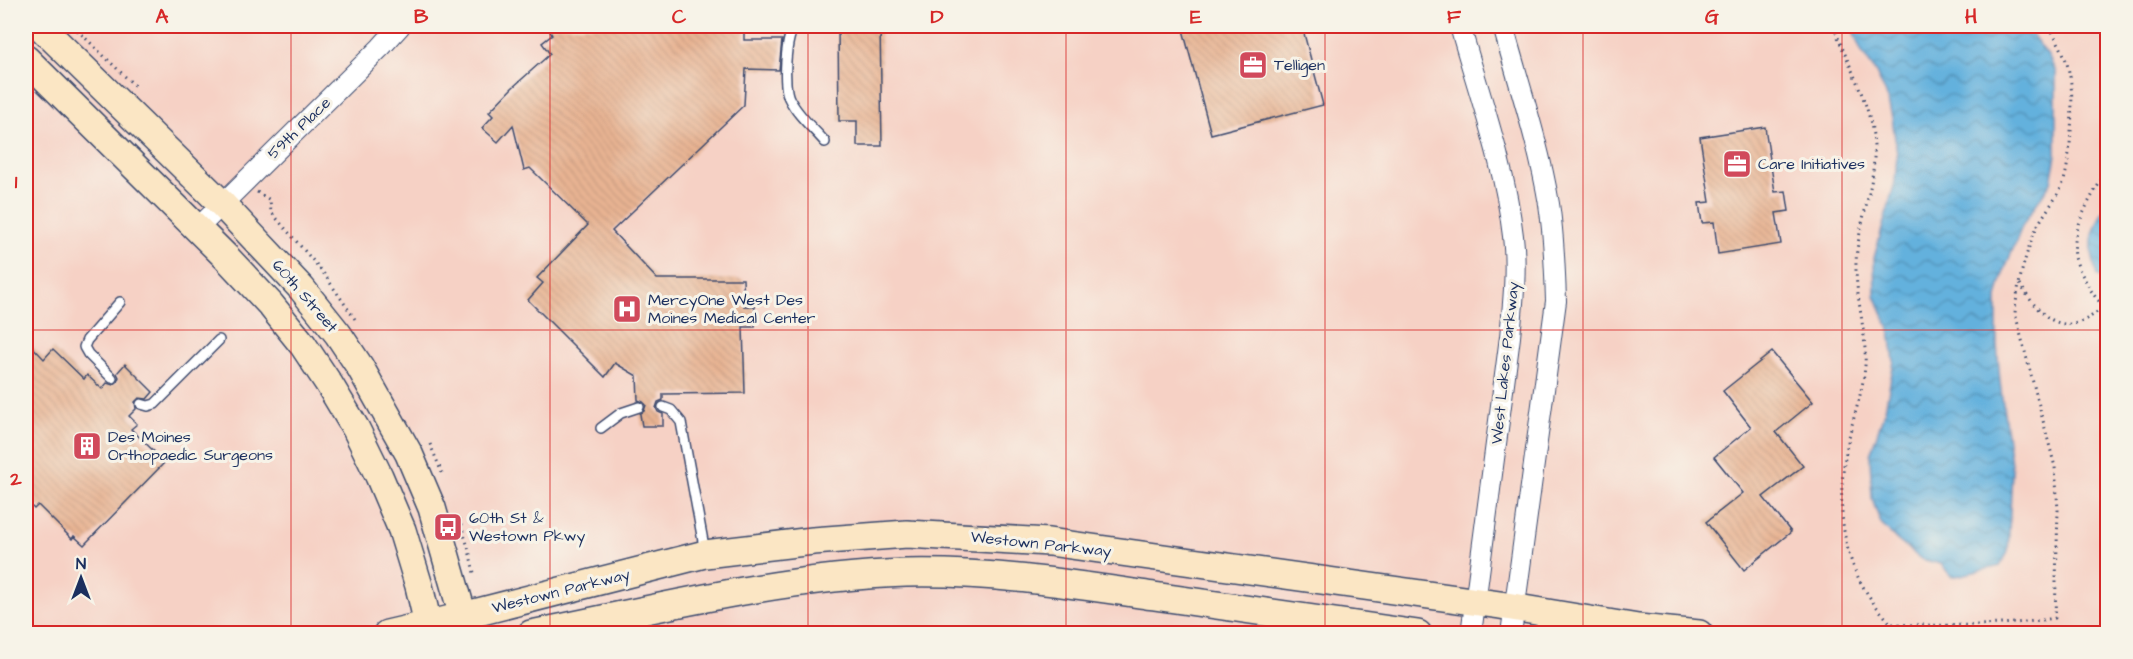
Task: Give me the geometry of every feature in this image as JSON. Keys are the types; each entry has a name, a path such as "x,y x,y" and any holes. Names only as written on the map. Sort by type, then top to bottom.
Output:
{"street":[{"name":"60th Street","path":"40,26 222,204 302,289 338,334 360,367 409,454 432,508 461,625"},
{"name":"59th Place","path":"196,229 400,26"},
{"name":"West Lakes Parkway","path":"1460,26 1506,190 1513,238 1514,297 1510,337 1471,633"},
{"path":"1503,26 1538,154 1549,205 1556,301 1513,620"},
{"name":"60th Street","path":"26,59 226,257 270,304 303,345 356,429 384,487 402,530 433,629"},
{"name":"Westown Parkway","path":"387,633 461,625 705,554 813,541 907,534 1049,542 1476,601 1513,620 1700,633"},
{"name":"Westown Parkway","path":"531,633 775,585 906,573 996,576 1059,582 1418,633"}],"lane":[{"path":"795,26 787,40 787,95 793,106 825,142"},
{"path":"112,378 84,347 87,340 120,302"},
{"path":"141,404 148,406 155,404 219,340"},
{"path":"601,428 621,412 639,407"},
{"path":"663,407 671,410 681,422 705,554"}],"path":[{"path":"1834,26 1872,125 1874,145 1874,169 1858,242 1856,262 1864,366 1862,388 1843,472 1842,518 1845,541 1868,595 1891,624 1972,625 2055,618 2058,492 2050,443 2017,324 2016,296 2037,228 2059,191 2067,169 2071,106 2070,74 2066,59 2049,26"},
{"path":"2020,284 2033,306 2044,317 2055,323 2070,325 2081,323 2106,308 2080,273 2075,258 2079,225 2108,170"}],"shaded area":[{"path":"26,26 2107,26 2107,633 26,633"}],"water":[{"path":"1851,26 2026,26 2048,56 2056,72 2056,155 2051,182 2023,224 2003,274 1997,298 2000,382 2012,471 2008,552 2000,566 1952,577 1941,564 1921,559 1898,541 1881,524 1872,499 1870,455 1885,410 1894,361 1890,331 1875,295 1874,258 1895,182 1897,154 1886,94 1875,71 1861,51"},
{"path":"2107,204 2107,279 2097,276 2092,255 2092,239"}],"building":[{"path":"547,26 744,26 744,40 782,40 779,70 746,69 744,105 612,231 657,279 743,279 744,306 755,306 755,327 743,327 745,393 663,394 663,400 658,402 656,408 663,414 663,426 642,426 640,414 646,405 638,400 637,376 615,363 605,377 528,300 543,283 537,278 588,225 530,168 524,170 513,125 498,142 482,128 493,116 489,112 550,54 542,43 552,35"},
{"path":"838,26 880,26 882,146 857,146 857,121 839,121"},
{"name":"Telligen","path":"1182,26 1302,26 1323,105 1211,134"},
{"name":"Care Initiatives","path":"1765,127 1775,192 1786,191 1789,211 1776,213 1781,244 1718,254 1714,222 1702,223 1699,203 1710,202 1700,137"},
{"name":"Des Moines Orthopaedic Surgeons","path":"26,340 44,359 53,349 84,379 87,375 102,389 107,383 113,385 117,382 119,377 117,373 125,364 153,392 147,399 139,398 135,402 136,409 129,416 137,424 131,429 165,462 84,545 74,536 72,539 38,505 34,509 26,501"},
{"path":"1772,352 1813,402 1776,432 1803,466 1763,497 1791,532 1744,570 1706,522 1743,493 1714,457 1751,427 1723,391"}],"place":[{"name":"Telligen","path":"1253,65"},
{"name":"Care Initiatives","path":"1737,164"},
{"name":"MercyOne West Des Moines Medical Center","path":"627,309"},
{"name":"Des Moines Orthopaedic Surgeons","path":"87,446"},
{"name":"60th St & Westown Pkwy","path":"448,527"}]}
